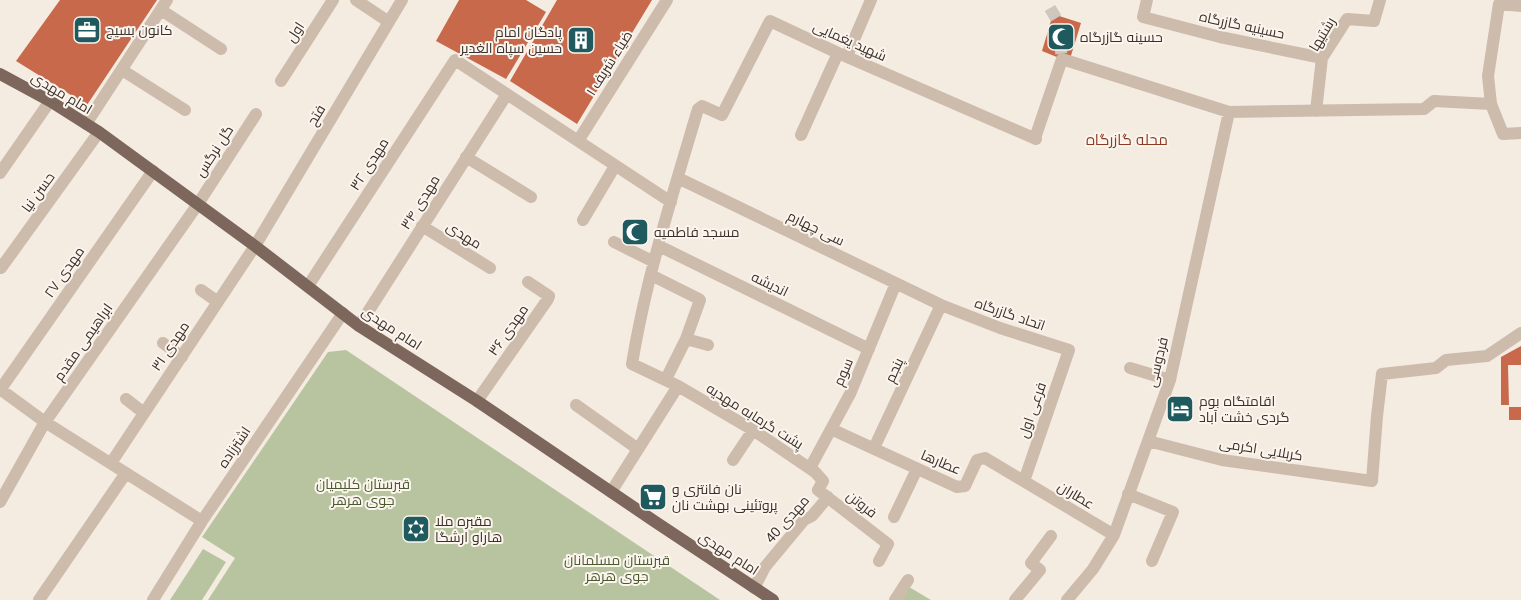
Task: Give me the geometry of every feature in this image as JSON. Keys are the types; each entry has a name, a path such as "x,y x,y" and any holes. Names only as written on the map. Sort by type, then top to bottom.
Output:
{"main road":[{"name":"امام مهدی","path":"0,74 50,101 99,132 255,246 359,326 478,401 773,600"}],"street":[{"name":"اول","path":"281,81 333,0"},
{"path":"356,0 389,22"},
{"name":"فتح","path":"255,246 402,0"},
{"name":"ضیاء شریف ۱","path":"578,141 667,0"},
{"path":"801,135 872,0"},
{"name":"حسینیه گازرگاه","path":"1147,0 1143,17 1220,37 1322,58"},
{"name":"رشتیها","path":"1316,111 1322,58 1347,19 1374,21 1380,0"},
{"path":"1521,6 1499,4 1488,76 1491,104 1502,134 1521,133"},
{"path":"86,124 164,5 221,49"},
{"name":"شهید یغمایی","path":"678,178 698,109 702,106 722,115 770,21 1036,139 1062,59 1229,112"},
{"name":"مهدی ۳۲","path":"308,286 453,61 457,60 507,94"},
{"path":"122,70 185,110"},
{"path":"507,94 671,202"},
{"name":"مهدی ۳۴","path":"359,326 507,94"},
{"path":"0,173 50,101"},
{"path":"1229,112 1424,109 1434,101 1491,104"},
{"name":"فردوسی","path":"1068,600 1093,569 1114,535 1170,380 1229,112"},
{"name":"گل نرگس","path":"198,204 256,114"},
{"name":"حسن نیا","path":"1,268 99,132"},
{"path":"466,157 531,198"},
{"path":"583,220 615,166"},
{"name":"مهدی ۲۷","path":"0,389 153,171"},
{"path":"666,379 686,338 700,303 699,298 651,275 678,178"},
{"name":"سی چهارم","path":"678,178 941,305"},
{"name":"ابراهیمی مقدم","path":"0,502 45,422 198,204"},
{"name":"مهدی","path":"422,226 490,268"},
{"path":"614,242 654,262"},
{"name":"مهدی ۳۱","path":"111,463 255,246"},
{"name":"اندیشه","path":"659,246 868,349"},
{"name":"پشت گرمابه مهدیه","path":"651,275 637,333 632,364 666,379 754,430 812,470"},
{"name":"مهدی ۳۶","path":"478,401 548,298 548,296 528,282"},
{"name":"سوم","path":"812,470 850,394 896,283"},
{"path":"201,290 218,302"},
{"name":"اتحاد گازرگاه","path":"941,305 1000,328 1069,350"},
{"name":"پنجم","path":"874,448 941,305"},
{"name":"اشترزاده","path":"153,600 202,521 342,313"},
{"name":"کربلایی اکرمی","path":"1148,441 1222,460 1372,481 1382,374 1436,368 1446,360 1487,356 1521,333"},
{"path":"686,338 708,345"},
{"path":"162,343 182,356"},
{"name":"فرعی اول","path":"1024,480 1069,350"},
{"path":"1130,368 1170,380"},
{"path":"612,492 678,386"},
{"path":"0,389 45,422 202,521"},
{"path":"126,399 144,412"},
{"path":"576,405 638,449"},
{"name":"عطارها","path":"831,429 958,487 965,486 977,460 985,458 1024,480"},
{"path":"733,460 754,430"},
{"path":"894,517 917,469"},
{"name":"فروتن","path":"812,470 823,481 818,490 888,544 879,561"},
{"path":"39,600 126,473"},
{"name":"عطاران","path":"1024,480 1114,535"},
{"path":"1128,494 1173,512 1152,561"},
{"name":"مهدی 40","path":"754,588 765,567 804,520 812,516 828,497"},
{"path":"1015,600 1040,570 1031,563 1050,536"},
{"path":"895,600 908,580"}],"green space":[{"name":"قبرستان کلیمیان جوی هرهر","path":"346,350 720,600 208,600 235,558 202,537 328,352"},
{"path":"203,549 226,562 202,600 170,600"},
{"path":"909,587 931,600 899,600"}],"building":[{"name":"کانون بسیج","path":"60,0 157,0 87,105 16,61"},
{"path":"459,0 526,0 546,12 506,79 436,41"},
{"name":"پادگان امام حسین سپاه الغدیر","path":"557,0 652,0 577,124 510,81"},
{"name":"حسینه گازرگاه","path":"1053,14 1081,23 1069,62 1042,51"},
{"path":"1521,346 1521,365 1508,365 1509,405 1501,405 1501,357"},
{"path":"1509,407 1521,407 1521,420 1509,420"}],"tunnel":[{"path":"1050,8 1057,20 1062,59"}],"place":[{"name":"کانون بسیج","path":"87,30"},
{"name":"حسینه گازرگاه","path":"1061,37"},
{"name":"پادگان امام حسین سپاه الغدیر","path":"581,40"},
{"name":"مسجد فاطمیه","path":"635,232"},
{"name":"اقامتگاه بوم گردی خشت آباد","path":"1180,409"},
{"name":"نان فانتزی و پروتئینی بهشت نان","path":"653,497"},
{"name":"مقبره ملا هاراو ارشگا","path":"416,529"}],"district":[{"name":"محله گازرگاه","path":"1127,140"}],"park label":[{"name":"قبرستان مسلمانان جوی هرهر","path":"617,568"}]}
